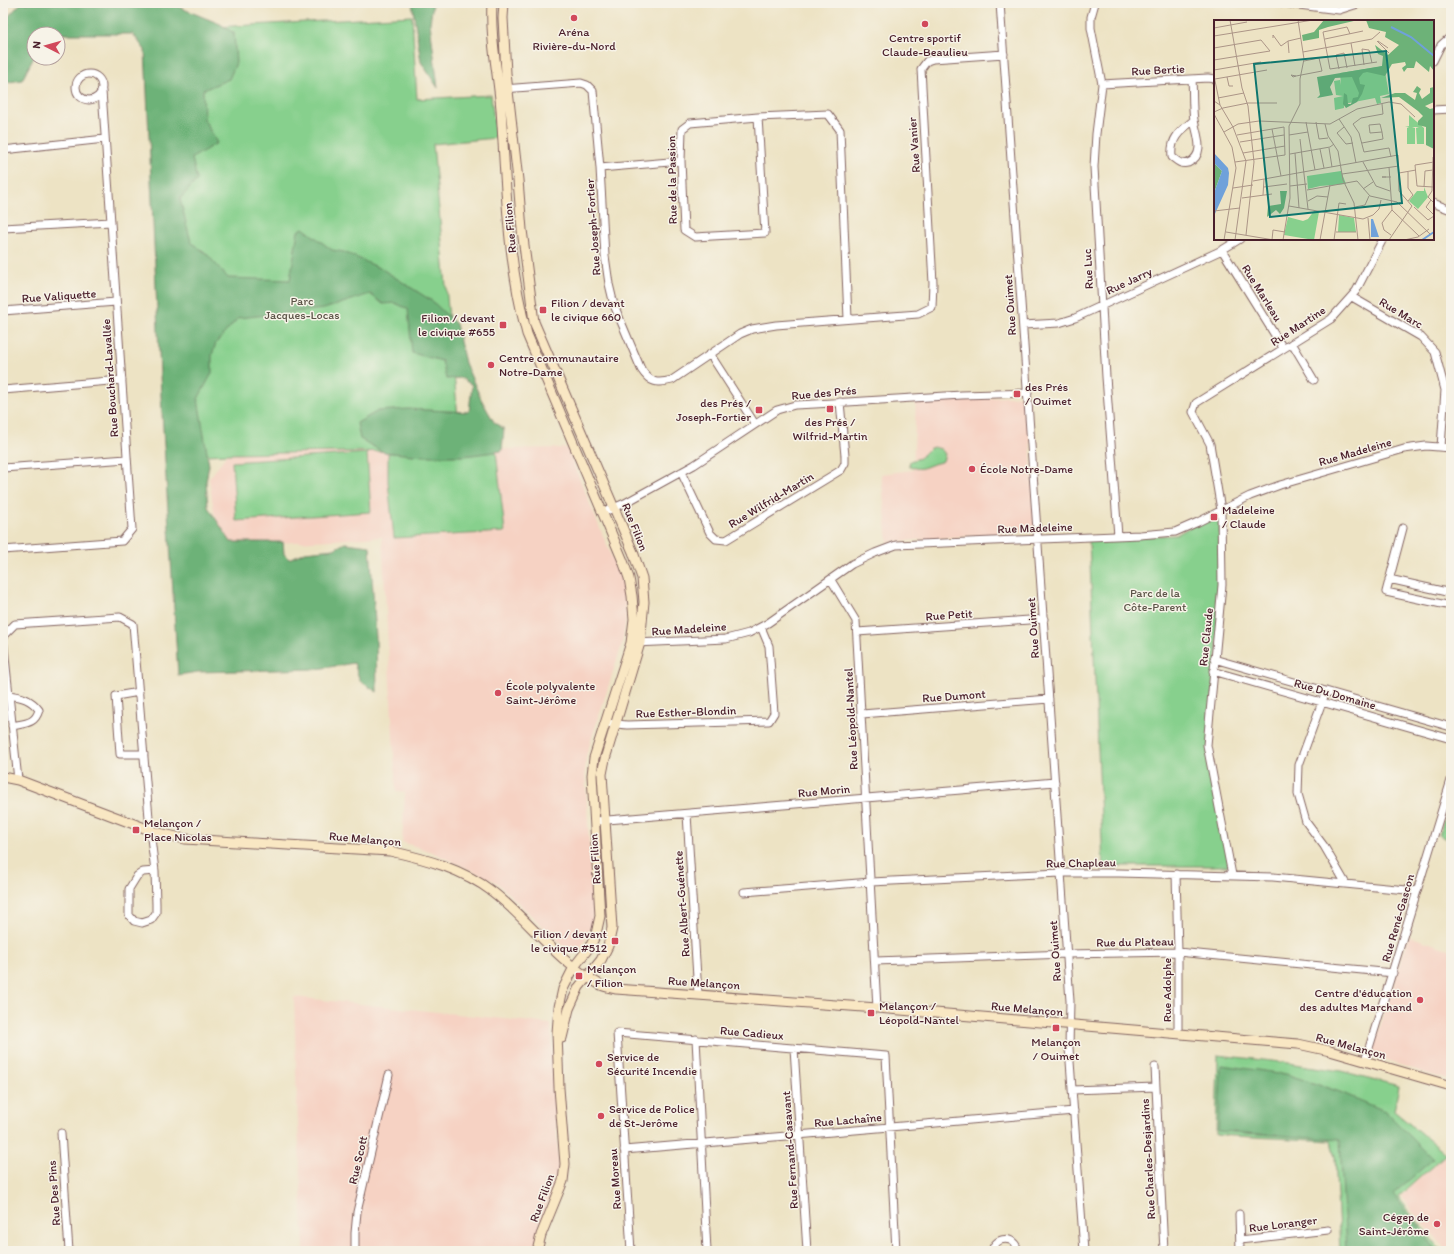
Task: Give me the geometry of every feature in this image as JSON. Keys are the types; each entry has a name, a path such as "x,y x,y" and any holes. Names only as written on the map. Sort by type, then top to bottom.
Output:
{"street":[{"name":"Rue Filion","path":"492,3 491,20 495,63 504,89 518,180 522,230 534,322 633,552 641,576 644,602 616,724 604,760 602,774 600,821 600,916 596,934 591,945 574,967 563,989 559,1007 557,1034 559,1088 565,1164 563,1181 541,1235 537,1251"},
{"name":"Rue Filion","path":"504,3 504,89 511,237 516,283 524,325 629,578 634,619 635,643 604,723 594,758 592,775 600,821 612,928 608,946 601,960 579,987 569,1009 558,1057"},
{"name":"Rue Ouimet","path":"1000,3 1067,954 1070,1001 1069,1048 1084,1251"},
{"name":"Rue Luc","path":"1095,3 1091,28 1102,84 1094,167 1101,306 1118,536"},
{"path":"1283,3 1338,10 1361,3"},
{"path":"1434,59 1441,45 1451,36"},
{"name":"Rue Vanier","path":"932,308 934,283 920,68 928,61 933,59 1004,54"},
{"path":"1192,79 1194,120 1199,137 1199,151 1190,162 1183,164 1177,162 1172,157 1171,148 1174,139 1180,131 1194,120"},
{"name":"Rue Bertie","path":"1102,84 1214,79"},
{"name":"Rue Joseph-Fortier","path":"504,89 581,83 588,85 593,91 600,168 605,256 609,284 614,305 641,369 652,382 661,383 672,380 740,334 752,329 776,325 918,314 932,308"},
{"name":"Rue Bouchard-Lavallée","path":"3,550 122,541 132,529 102,91"},
{"path":"1434,110 1451,109"},
{"path":"758,117 828,114 840,130 848,319"},
{"name":"Rue de la Passion","path":"758,117 765,233 695,237 684,230 681,161 682,129 690,123 758,117"},
{"path":"3,150 105,139"},
{"path":"600,168 681,161"},
{"path":"1434,203 1451,210"},
{"path":"3,228 111,222"},
{"name":"Rue Jarry","path":"1023,326 1059,323 1075,318 1222,250 1238,240"},
{"name":"Rue Martine","path":"1196,403 1332,319 1356,291 1382,240"},
{"name":"Rue Marleau","path":"1222,250 1283,348"},
{"name":"Rue Marc","path":"1352,297 1421,337 1435,352 1445,390 1441,447"},
{"name":"Rue Valiquette","path":"3,311 116,302"},
{"path":"524,325 534,322"},
{"path":"1292,343 1314,380"},
{"path":"710,354 755,424"},
{"path":"3,390 122,380"},
{"name":"Rue des Prés","path":"602,513 615,508 694,465 777,410 795,406 840,402 1028,393"},
{"name":"Rue Wilfrid-Martin","path":"681,472 710,534 716,540 726,540 841,470 845,463 845,456 840,402"},
{"name":"Rue Claude","path":"1196,403 1193,412 1210,444 1221,510 1222,585 1207,745 1232,875"},
{"name":"Rue Madeleine","path":"635,643 726,640 749,633 768,623 852,564 896,545 1118,536 1175,532 1250,496 1280,485 1404,449 1426,446 1451,448"},
{"path":"3,468 127,459"},
{"path":"1403,528 1386,592 1451,606"},
{"path":"629,578 641,576"},
{"path":"1390,579 1451,594"},
{"name":"Rue Léopold-Nantel","path":"831,580 856,621 876,961 877,1008"},
{"path":"18,780 3,637 14,624 120,617 133,624 150,830 155,871 156,913 151,920 142,923 134,921 129,915 129,889 137,876 143,872 155,871"},
{"name":"Rue Petit","path":"857,632 1044,620"},
{"name":"Rue Esther-Blondin","path":"604,723 627,725 769,721 774,713 771,669 769,646 761,627"},
{"name":"Rue Du Domaine","path":"1214,659 1451,727"},
{"name":"Rue Du Domaine","path":"1213,671 1451,739"},
{"path":"1326,691 1299,766 1298,794 1306,822 1324,846 1346,884"},
{"path":"139,692 116,696 120,754 144,754"},
{"path":"9,695 34,702 39,710 37,717 28,723 12,726"},
{"name":"Rue Dumont","path":"862,714 1049,699"},
{"name":"Rue Melançon","path":"3,777 18,780 150,830 185,838 390,851 423,858 474,878 494,893 574,967 602,986 616,989 877,1008 1298,1044 1330,1051 1451,1086"},
{"name":"Rue René-Gascon","path":"1365,1062 1451,780"},
{"name":"Rue Morin","path":"600,821 1055,782"},
{"name":"Rue Albert-Guénette","path":"687,814 698,994"},
{"name":"Rue Chapleau","path":"744,892 871,882 1061,873 1232,875 1273,877 1417,891"},
{"name":"Rue Adolphe","path":"1176,874 1178,1034"},
{"name":"Rue du Plateau","path":"876,961 1067,954 1178,952 1393,973"},
{"name":"Rue Cadieux","path":"617,1033 886,1056 889,1127"},
{"name":"Rue Moreau","path":"617,1033 631,1251"},
{"path":"696,1039 707,1251"},
{"name":"Rue Fernand-Casavant","path":"794,1048 807,1251"},
{"name":"Rue Charles-Desjardins","path":"1155,1067 1164,1251"},
{"name":"Rue Scott","path":"354,1251 354,1233 358,1212 388,1075"},
{"path":"1072,1090 1156,1087"},
{"name":"Rue Lachaîne","path":"624,1150 1074,1112"},
{"path":"889,1127 896,1251"},
{"name":"Rue Des Pins","path":"61,1133 69,1251"},
{"path":"1239,1214 1240,1251"},
{"name":"Rue Loranger","path":"1240,1240 1328,1230"},
{"path":"992,1251 997,1242 1005,1239 1016,1244 1018,1251"}],"shaded area":[{"name":"École Notre-Dame","path":"1028,396 1035,531 888,542 881,474 913,470 916,401"},
{"name":"École polyvalente Saint-Jérôme","path":"567,448 624,587 626,619 622,644 586,756 585,771 593,912 592,924 584,942 578,952 572,954 496,882 432,852 402,842 405,792 396,791 382,537 228,546 214,512 209,479 227,454"},
{"name":"Centre d'éducation des adultes Marchand","path":"1409,936 1451,950 1451,1081 1378,1058 1373,1050"},
{"path":"294,997 551,1024 559,1174 541,1222 534,1251 304,1251 297,1106"},
{"name":"Cégep de Saint-Jérôme","path":"1446,1154 1451,1160 1451,1251 1447,1251 1401,1196"}],"green space":[{"path":"21,3 175,3 181,8 220,24 234,33 236,63 229,79 203,90 204,119 217,143 192,158 197,180 180,199 191,242 206,253 228,278 290,280 298,231 303,228 332,250 344,252 382,269 432,301 456,324 465,363 481,399 494,422 504,429 502,451 464,456 423,456 383,452 360,439 357,423 378,411 408,409 469,412 472,385 461,378 446,379 442,361 412,353 408,309 395,303 383,304 370,294 324,309 238,318 216,343 212,355 212,373 198,399 209,465 206,482 208,507 231,542 283,542 284,554 289,559 305,552 334,549 345,543 370,546 376,638 377,692 360,681 354,663 317,669 198,672 178,675 161,396 145,50 133,34 66,34 66,26 26,26 26,66 29,66 22,80 3,83 3,22"},
{"path":"412,3 433,3 430,23 438,88 421,62"},
{"name":"Parc Jacques-Locas","path":"412,16 417,99 491,95 496,138 433,144 461,450 227,454 165,457 145,31"},
{"path":"934,447 941,449 945,454 943,461 920,468 915,468 909,465 910,461 920,458 930,448"},
{"path":"496,451 505,532 394,538 388,482 388,453"},
{"path":"367,453 371,512 236,521 232,462"},
{"name":"Parc de la Côte-Parent","path":"1220,510 1217,652 1208,754 1231,866 1103,866 1089,539 1176,535"},
{"path":"1451,798 1451,842 1439,835"},
{"path":"1218,1055 1341,1071 1399,1086 1394,1111 1446,1154 1398,1197 1441,1251 1340,1251 1335,1157 1331,1141 1216,1135"},
{"path":"1221,1065 1286,1074 1340,1092 1385,1111 1433,1159 1393,1194 1437,1251 1346,1251 1340,1140 1218,1131"}],"place":[{"name":"Aréna Rivière-du-Nord","path":"574,18"},
{"name":"Centre sportif Claude-Beaulieu","path":"925,24"},
{"name":"Filion / devant le civique 660","path":"543,310"},
{"name":"Filion / devant le civique #655","path":"503,325"},
{"name":"Centre communautaire Notre-Dame","path":"491,365"},
{"name":"des Prés / Ouimet","path":"1017,394"},
{"name":"des Prés / Wilfrid-Martin","path":"830,409"},
{"name":"des Prés / Joseph-Fortier","path":"759,410"},
{"name":"École Notre-Dame","path":"972,469"},
{"name":"Madeleine / Claude","path":"1214,517"},
{"name":"École polyvalente Saint-Jérôme","path":"498,693"},
{"name":"Melançon / Place Nicolas","path":"136,830"},
{"name":"Filion / devant le civique #512","path":"615,941"},
{"name":"Melançon / Filion","path":"579,976"},
{"name":"Centre d'éducation des adultes Marchand","path":"1420,1000"},
{"name":"Melançon / Léopold-Nantel","path":"871,1013"},
{"name":"Melançon / Ouimet","path":"1056,1028"},
{"name":"Service de Sécurité Incendie","path":"599,1064"},
{"name":"Service de Police de St-Jerôme","path":"601,1116"},
{"name":"Cégep de Saint-Jérôme","path":"1437,1224"}]}
